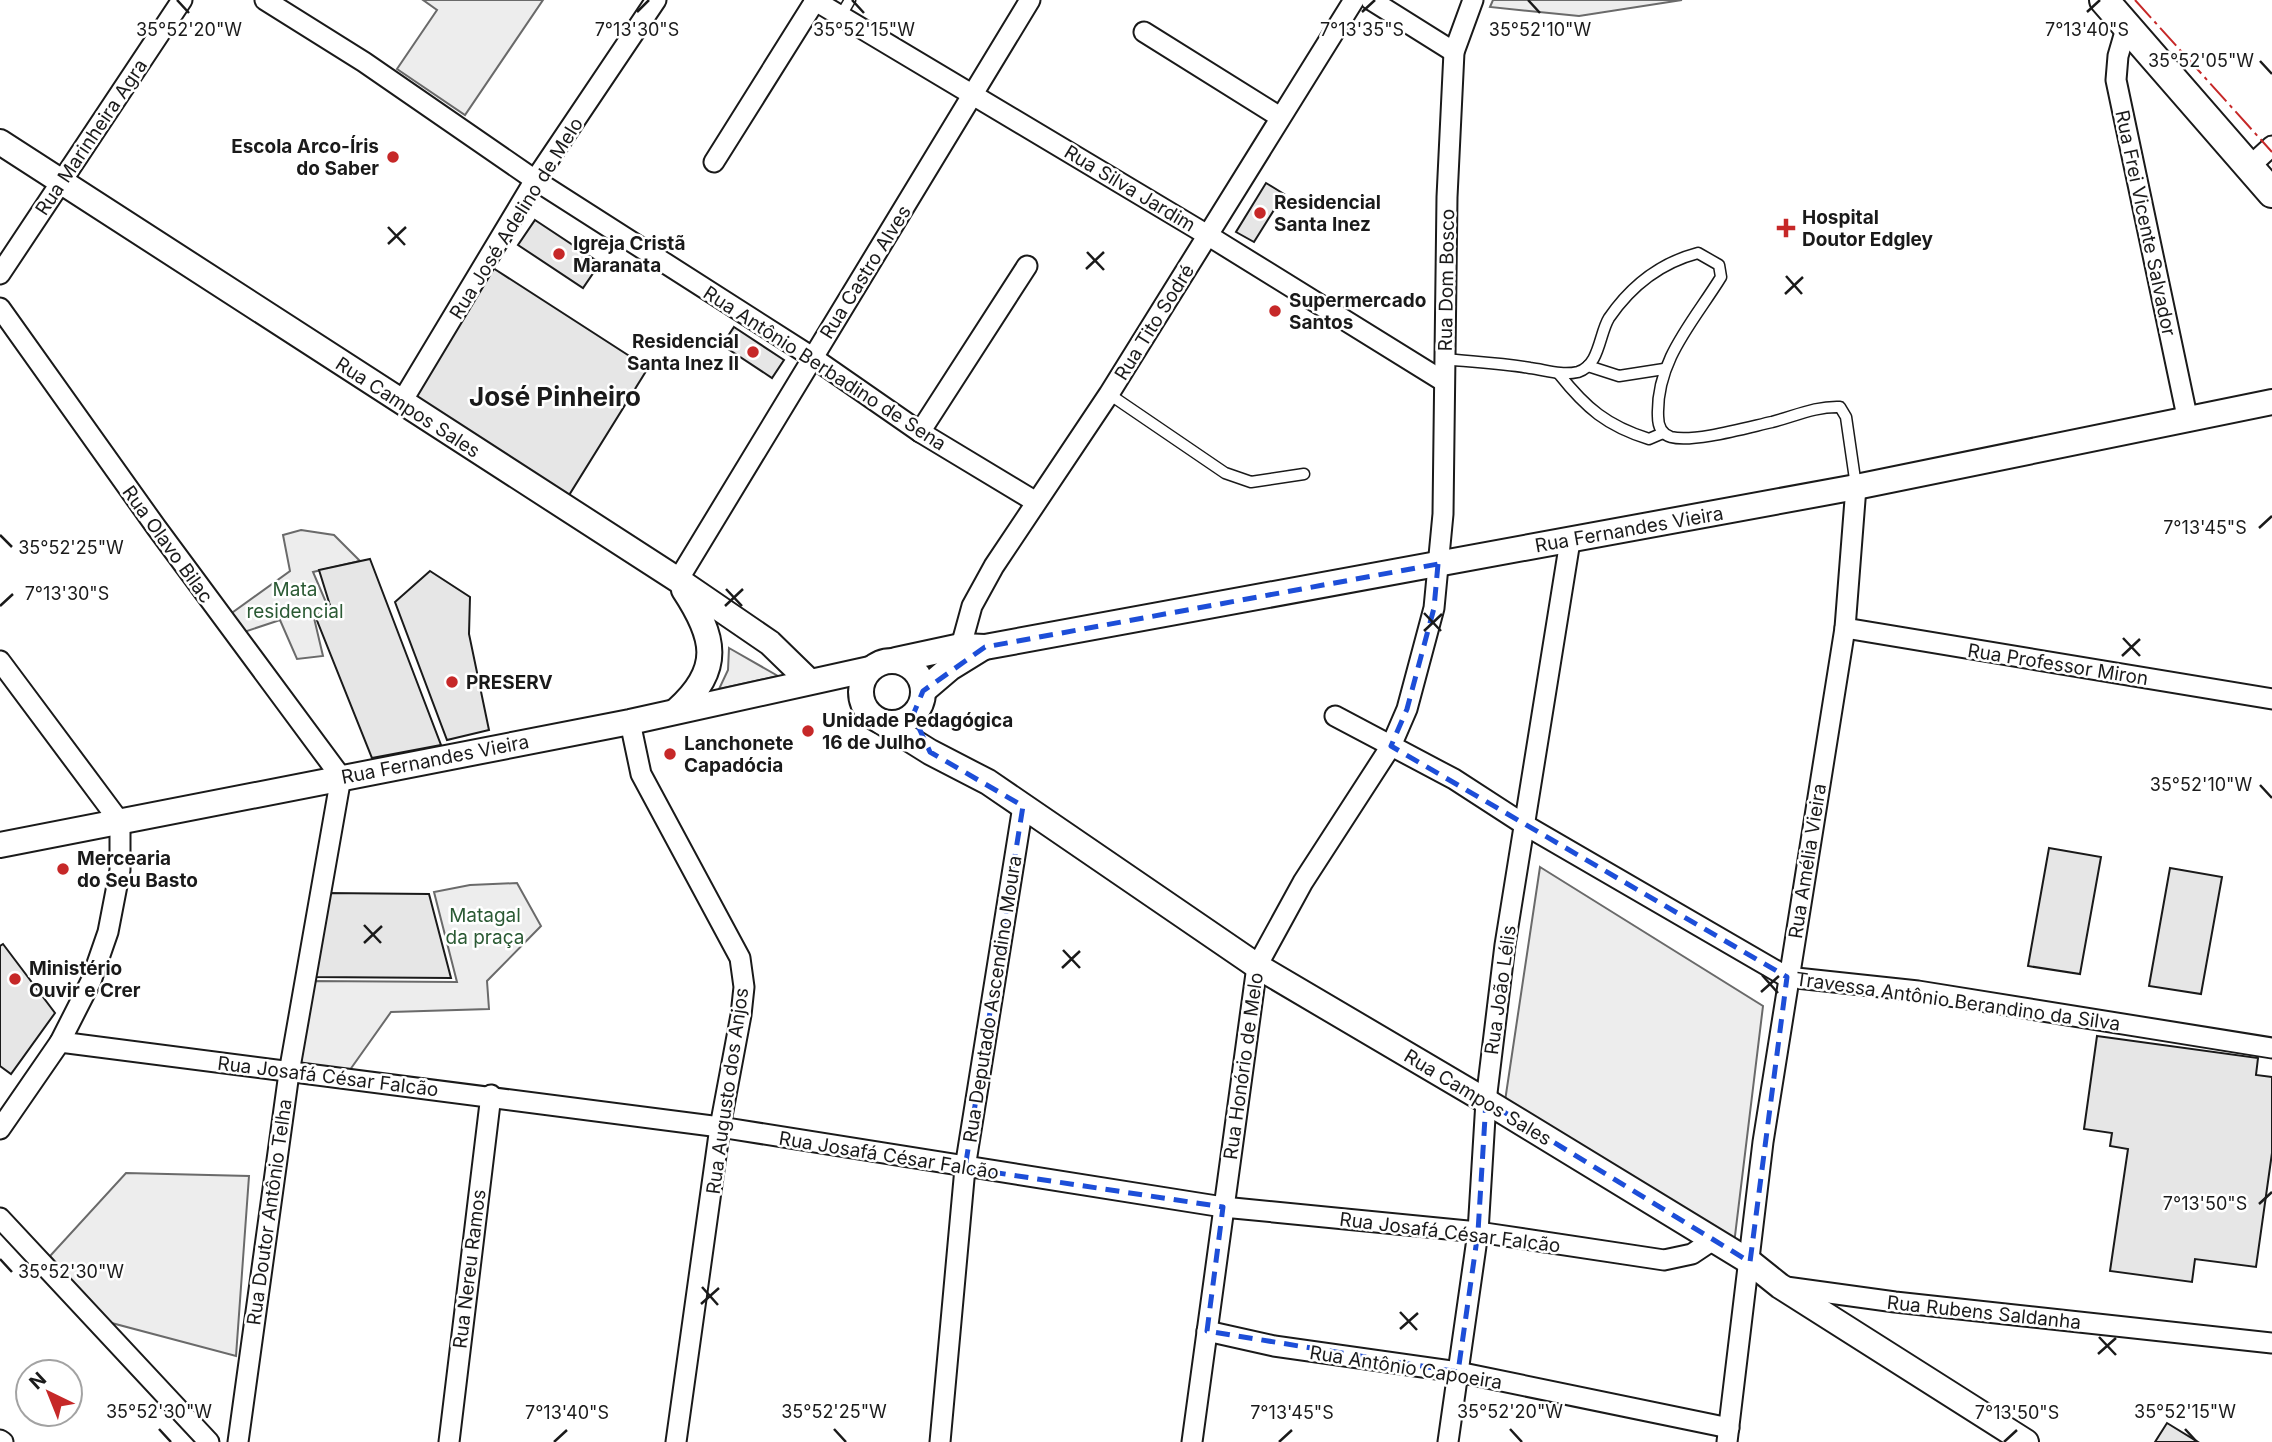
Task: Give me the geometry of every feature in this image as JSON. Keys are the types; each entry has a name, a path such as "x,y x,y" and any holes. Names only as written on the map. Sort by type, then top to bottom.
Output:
{"main road":[{"path":"2104,0 2272,193"}],"street":[{"name":"Rua Marinheira Agra","path":"0,274 182,0"},
{"name":"Rua Antônio Berbadino de Sena","path":"265,0 364,62 535,180 812,357 920,432 1036,502"},
{"name":"Rua José Adelino de Melo","path":"401,403 535,180 656,0"},
{"name":"Rua Castro Alves","path":"678,580 1030,0"},
{"name":"Rua Tito Sodré","path":"973,646 979,593 1209,236 1354,0"},
{"path":"1371,0 1454,52"},
{"name":"Rua Dom Bosco","path":"1438,564 1443,514 1443,381 1454,52 1473,0"},
{"name":"Rua Silva Jardim","path":"815,1 1209,236 1443,381"},
{"path":"714,162 815,1"},
{"name":"Rua Frei Vicente Salvador","path":"2127,25 2118,56 2116,79 2188,421"},
{"path":"1144,32 1280,117"},
{"name":"Rua Campos Sales","path":"0,142 678,580 770,643 811,682 930,752 988,782 1257,966 1486,1101 1750,1262 1780,1286 2011,1438"},
{"path":"2249,167 2272,146"},
{"path":"920,432 1027,266"},
{"name":"Rua Olavo Bilac","path":"0,308 156,527 341,777"},
{"name":"Rua Fernandes Vieira","path":"896,660 1570,541 1856,487 2272,402"},
{"name":"Rua Amélia Vieira","path":"1728,1435 1763,1142 1787,977 1845,628 1856,487"},
{"name":"Rua João Lélis","path":"1448,1442 1478,1232 1486,1101 1525,825 1570,541"},
{"name":"Rua Honório de Melo","path":"1192,1442 1257,966 1303,882 1391,746 1408,709 1434,608 1438,564"},
{"path":"676,711 702,685 710,658 707,626 678,580"},
{"name":"Rua Professor Miron","path":"1845,628 2272,699"},
{"name":"Rua Fernandes Vieira","path":"923,691 973,646"},
{"path":"896,660 905,662 918,674 923,691 919,708 903,721 876,718 861,697 860,687 870,669 882,662 896,660"},
{"path":"0,661 120,822 120,870 108,932 91,981 60,1042 0,1129"},
{"name":"Rua Fernandes Vieira","path":"0,845 630,722 870,669"},
{"path":"913,715 930,752"},
{"name":"Travessa Antônio Berandino da Silva","path":"1335,716 1454,779 1525,825 1787,977 1917,991 2272,1048"},
{"name":"Rua Augusto dos Anjos","path":"630,722 641,774 740,957 744,987 720,1127 677,1442"},
{"name":"Rua Doutor Antônio Telha","path":"237,1442 289,1073 341,777"},
{"name":"Rua Deputado Ascendino Moura","path":"940,1442 965,1168 1023,806"},
{"name":"Rua Josafá César Falcão","path":"60,1042 289,1073 491,1095 720,1127 1223,1208 1478,1232 1664,1260 1692,1254 1713,1240"},
{"name":"Rua Nereu Ramos","path":"449,1442 491,1095"},
{"path":"0,1218 209,1442"},
{"name":"Rua Rubens Saldanha","path":"1780,1286 1895,1302 2272,1343"},
{"name":"Rua Antônio Capoeira","path":"1207,1331 1274,1346 1458,1372 1728,1435"}],"lane":[{"path":"840,17 850,0"},
{"path":"1444,359 1531,368 1559,374 1579,371 1588,366 1600,344 1607,321 1628,293 1674,259 1698,253 1719,265 1721,277 1664,369 1657,401 1658,423 1663,433 1672,437 1694,436 1772,422 1827,406 1840,407 1846,417 1856,487"},
{"path":"1588,366 1619,376 1664,369"},
{"path":"1559,374 1584,405 1625,432 1649,439 1663,433"},
{"path":"1109,394 1225,473 1251,482 1304,474"}],"highlighted area":[{"path":"1438,564 1434,608 1407,709 1391,746 1787,977 1750,1262 1486,1101 1478,1232 1458,1372 1207,1331 1223,1207 965,1168 1023,806 930,752 913,715 923,691 985,647"}],"shaded area":[{"path":"423,0 543,0 465,115 397,69 437,10"},
{"path":"1493,0 1682,0 1579,16 1490,7"},
{"name":"Mata residencial","path":"301,530 334,535 360,561 313,572 328,607 314,618 323,656 297,659 280,620 241,633 229,615 290,571 283,535"},
{"path":"729,648 778,676 719,689 728,670"},
{"path":"1540,867 1763,1006 1734,1244 1505,1101"},
{"name":"Matagal da praça","path":"517,883 541,926 487,981 489,1009 391,1012 347,1074 296,1068 310,981 457,982 434,892 470,885"},
{"path":"126,1173 249,1176 236,1356 108,1322 50,1256"}],"building":[{"name":"Residencial Santa Inez","path":"1266,183 1284,194 1254,242 1236,232"},
{"name":"Igreja Cristã Maranata","path":"535,220 600,263 583,288 518,245"},
{"path":"493,268 648,368 566,500 410,399"},
{"name":"Residencial Santa Inez II","path":"734,327 784,360 772,378 722,345"},
{"path":"370,559 441,745 372,758 316,618 333,615 319,570"},
{"name":"PRESERV","path":"430,571 470,597 469,634 489,730 447,740 395,602"},
{"path":"2049,848 2101,857 2080,974 2028,966"},
{"path":"2170,868 2222,877 2201,994 2149,986"},
{"path":"326,893 429,894 451,978 311,977"},
{"name":"Ministério Ouvir e Crer","path":"3,944 55,1013 11,1074 0,1066 0,946"},
{"path":"2097,1036 2258,1058 2256,1075 2272,1077 2272,1153 2256,1267 2195,1259 2192,1282 2110,1271 2128,1149 2110,1146 2112,1133 2084,1129"},
{"path":"2167,1423 2198,1442 2155,1442"}],"power":[{"path":"2135,0 2272,152"}],"place":[{"name":"Escola Arco-Íris do Saber","path":"393,157"},
{"name":"Residencial Santa Inez","path":"1260,213"},
{"name":"Hospital Doutor Edgley","path":"1786,228"},
{"name":"Igreja Cristã Maranata","path":"559,254"},
{"name":"Supermercado Santos","path":"1275,311"},
{"name":"Residencial Santa Inez II","path":"753,352"},
{"name":"PRESERV","path":"452,682"},
{"name":"Unidade Pedagógica 16 de Julho","path":"808,731"},
{"name":"Lanchonete Capadócia","path":"670,754"},
{"name":"Mercearia do Seu Basto","path":"63,869"},
{"name":"Ministério Ouvir e Crer","path":"15,979"}],"district":[{"name":"José Pinheiro","path":"555,397"}]}
